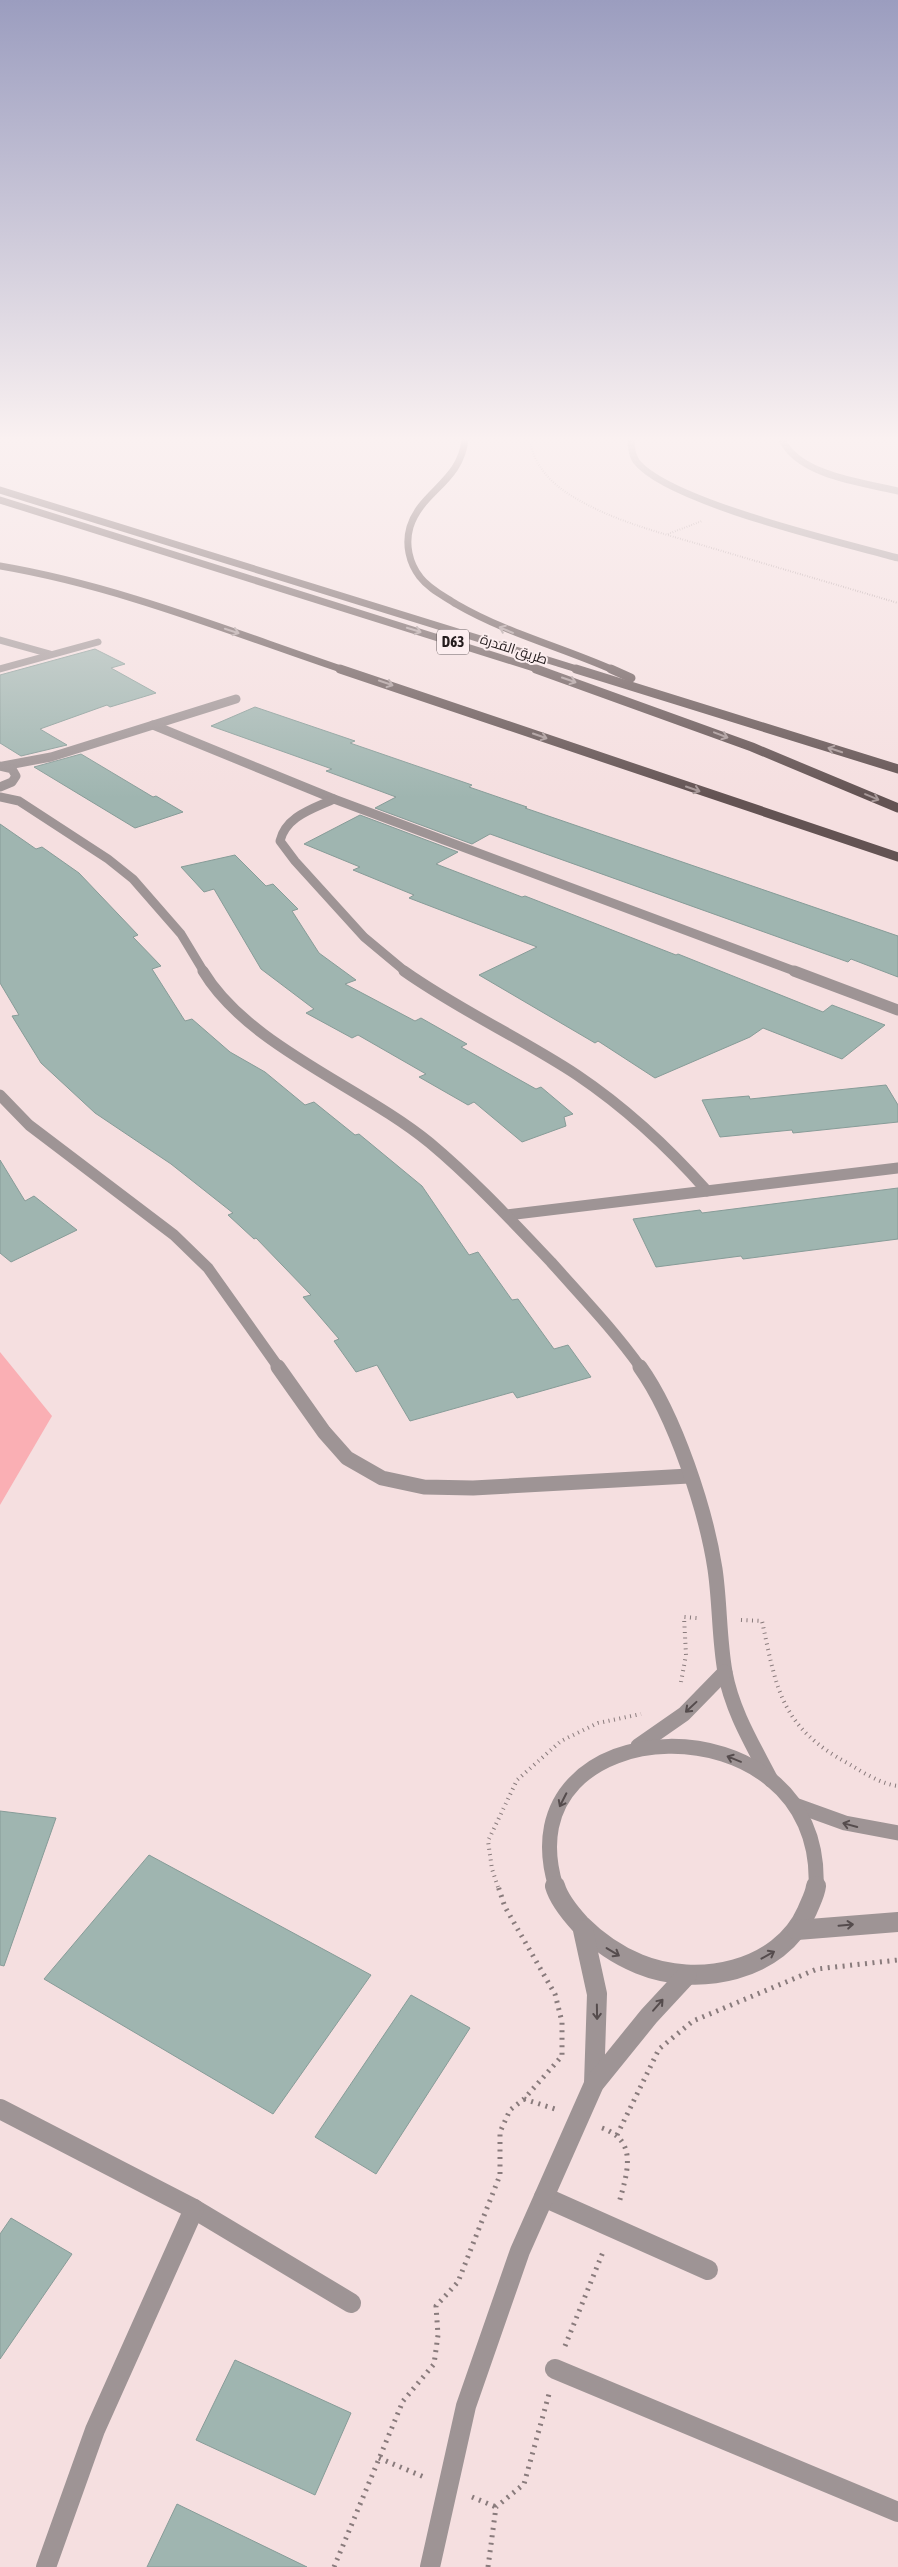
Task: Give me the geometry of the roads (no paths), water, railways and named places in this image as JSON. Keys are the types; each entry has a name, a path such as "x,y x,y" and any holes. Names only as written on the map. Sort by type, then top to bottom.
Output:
{"main road":[{"name":"طريق القدرة","path":"187,559 549,673 735,740 898,808"},
{"name":"طريق القدرة","path":"222,559 898,769"},
{"path":"412,559 418,574 444,596 479,618 522,637 604,666 664,696"},
{"path":"0,566 47,574 103,589 898,857"}],"street":[{"path":"0,640 50,654"},
{"path":"0,669 98,642"},
{"path":"2,766 51,757 236,699"},
{"path":"153,725 334,799 898,1010"},
{"path":"0,787 51,757"},
{"path":"2,766 14,778 13,792 19,801"},
{"path":"0,797 19,801 88,845 133,879 181,934 214,989 240,1015 273,1040 416,1133 456,1166 507,1215 616,1333 645,1373 678,1440 704,1521 715,1569 725,1672 742,1725 771,1780"},
{"path":"334,799 288,823 280,832 280,841 362,937 390,961 424,984 563,1066 602,1092 639,1121 674,1153 707,1191"},
{"path":"0,1095 29,1125 174,1235 208,1268 324,1432 347,1458 382,1478 424,1487 473,1488 690,1476"},
{"path":"507,1215 898,1168"},
{"path":"632,1750 661,1745 690,1746 719,1753 746,1764 771,1780 795,1805 815,1846 816,1890 797,1930 777,1950 750,1965 720,1973 687,1975 648,1968 613,1953 583,1930 558,1896 547,1859 551,1822 568,1790 596,1765 632,1750 684,1714 725,1672"},
{"path":"795,1805 831,1820 869,1830 898,1833"},
{"path":"797,1930 898,1922"},
{"path":"583,1930 596,1994 594,2084"},
{"path":"430,2567 466,2406 520,2251 594,2084 649,2016 687,1975"},
{"path":"0,2109 194,2209 351,2303"},
{"path":"544,2197 708,2270"},
{"path":"46,2567 57,2528 110,2394 194,2209"},
{"path":"556,2369 586,2384 898,2512"}]}
